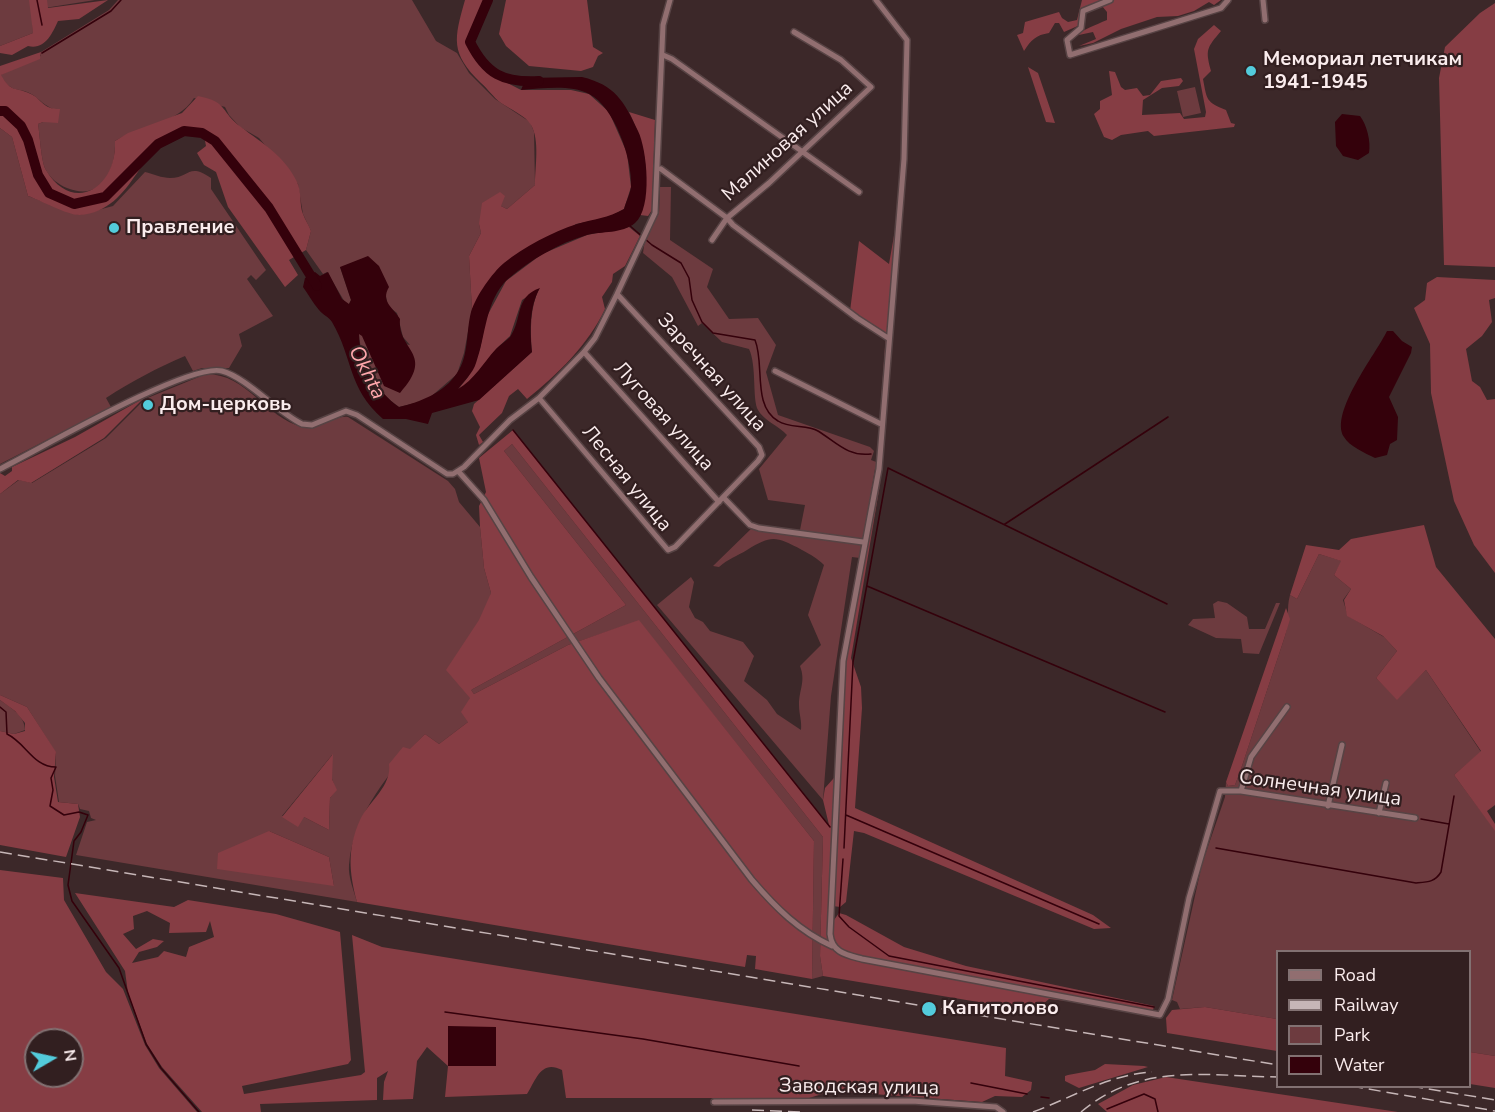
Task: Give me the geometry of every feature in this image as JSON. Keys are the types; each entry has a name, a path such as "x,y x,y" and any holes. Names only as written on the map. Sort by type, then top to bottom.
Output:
{"street":[{"path":"0,469 131,401 200,371 215,370 238,378 302,424 312,425 346,411 357,415 447,474 458,471 510,420 539,398 595,338 655,213 656,136 663,55 663,25 670,0"},
{"path":"832,946 830,934 843,661 863,542 879,469 904,159 907,40 876,0"},
{"path":"1110,0 1083,11 1081,28 1067,40 1070,55 1221,8 1228,0"},
{"path":"1263,0 1265,20"},
{"name":"Малиновая улица","path":"712,240 727,218 872,87 841,60 794,32"},
{"path":"663,55 672,59 859,192"},
{"path":"662,169 785,265 888,338"},
{"name":"Заречная улица","path":"617,294 761,451 758,461 722,500"},
{"name":"Луговая улица","path":"584,352 722,500 750,525 863,542"},
{"path":"775,371 881,424"},
{"name":"Лесная улица","path":"539,398 665,549 675,547 722,500"},
{"path":"458,471 484,500 531,577 599,678 752,880 772,904 808,934 832,946"},
{"path":"1240,791 1251,757 1287,707"},
{"path":"1328,806 1342,745"},
{"path":"1379,813 1386,783"},
{"name":"Солнечная улица","path":"832,946 840,952 862,959 1053,997 1161,1015 1168,999 1203,843 1220,790 1240,791 1415,818"},
{"name":"Заводская улица","path":"714,1102 912,1101 996,1107 1003,1112"}],"green space":[{"path":"0,0 95,0 32,10 33,33 0,46"},
{"path":"118,0 412,0 436,41 457,53 469,73 495,99 530,122 534,132 535,185 507,209 501,206 479,224 481,233 469,256 472,310 464,353 457,374 427,400 399,407 377,385 366,366 359,334 410,345 403,337 397,313 388,306 382,278 340,267 351,300 349,304 346,304 327,272 323,274 306,250 311,231 303,214 298,184 259,138 240,127 225,107 194,98 178,114 115,141 113,163 109,173 104,181 89,191 67,188 50,176 43,161 38,124 43,122 53,109 28,92 9,86 0,75 41,56 41,52 109,10"},
{"path":"1195,87 1201,113 1183,117 1177,91"},
{"path":"0,128 12,137 28,196 79,215 113,206 145,172 170,178 198,171 211,178 211,189 266,270 256,280 251,275 247,279 273,316 239,334 242,346 229,368 202,368 193,371 185,356 145,375 106,398 111,407 0,464"},
{"path":"660,187 671,187 670,240 713,269 707,287 729,319 758,318 776,345 766,372 778,415 870,447 874,451 871,460 879,463 879,469 875,469 860,558 852,557 831,696 823,800 657,605 691,577 694,582 689,607 695,618 703,622 710,631 743,642 754,656 744,681 767,700 777,714 801,730 799,699 802,677 800,666 821,645 808,615 824,565 802,550 774,539 755,545 719,567 713,566 755,525 800,530 805,505 768,500 759,469 787,435 758,410 749,349 722,342 702,323 698,326 672,277 643,253 645,239 659,213"},
{"path":"206,374 234,381 278,415 303,427 314,427 337,418 348,417 448,481 455,489 459,502 480,527 484,568 491,593 470,698 468,722 439,744 425,734 399,762 376,794 358,828 352,846 349,870 357,902 76,855 87,822 96,820 91,818 89,811 80,809 78,804 59,802 55,776 56,753 27,707 0,695 0,494 19,480 32,483 106,438 145,399","holes":["332,755 332,779 336,790 330,798 329,830 304,817 282,816","269,831 329,857 334,886"]},
{"path":"512,444 823,837 820,956 823,976 812,979 814,841 639,621 568,645 474,694 471,690 626,605 504,451"},
{"path":"1319,554 1342,561 1334,575 1351,589 1343,600 1348,616 1384,637 1397,651 1376,678 1397,699 1426,670 1481,752 1454,775 1495,830 1495,1056 1471,1052 1471,950 1276,950 1276,1019 1205,1007 1180,1009 1177,1002 1172,1000 1202,864 1225,797 1226,782 1228,786 1235,785 1285,636 1290,595 1297,599"},
{"path":"1218,601 1227,603 1247,617 1249,629 1265,629 1276,603 1280,603 1259,654 1243,653 1241,639 1216,638 1188,625 1193,619 1215,618 1213,604"},
{"path":"0,700 20,716 25,730 14,734 0,731"}],"shaded area":[{"path":"29,0 47,0 48,8 108,0 79,19 58,21 47,40 39,46 28,46 12,55 0,53 0,46 33,33"},
{"path":"465,0 485,0 469,42 478,61 492,75 521,90 571,90 589,94 609,112 627,153 631,187 624,209 607,218 576,224 487,284 472,310 469,256 481,233 479,224 482,203 500,192 505,196 501,206 507,209 535,185 536,146 534,131 529,122 495,98 471,72 459,54 458,25"},
{"path":"506,0 587,0 593,47 603,53 598,56 593,67 581,71 529,66 506,46 499,34"},
{"path":"1082,0 1221,0 1214,5 1209,2 1194,11 1178,16 1157,17 1121,29 1093,43 1079,46 1096,39 1093,32 1074,36 1107,20 1107,12 1102,6 1086,10 1080,25 1064,32 1059,23 1055,23 1049,33 1034,39 1024,51 1017,35 1023,33 1025,22 1059,12 1068,22 1077,20"},
{"path":"1495,3 1495,267 1444,265 1439,78 1445,47 1480,13"},
{"path":"1214,25 1221,31 1208,49 1211,71 1203,79 1204,86 1208,99 1226,110 1231,123 1235,124 1234,127 1154,136 1148,131 1121,135 1112,140 1104,137 1094,114 1100,109 1100,101 1112,95 1109,71 1115,72 1121,87 1125,90 1137,88 1143,96 1150,95 1161,81 1181,78 1183,81 1179,86 1162,88 1143,100 1142,115 1180,113 1184,119 1205,117 1194,49 1198,39"},
{"path":"41,52 40,59 1,75 11,87 35,96 50,108 60,109 58,123 38,124 44,166 57,184 68,191 80,193 91,190 101,183 109,172 114,158 115,141 128,133 182,113 198,96 208,98 220,104 234,122 279,157 297,182 302,210 311,231 306,250 289,260 298,275 285,287 228,207 216,172 204,165 197,153 206,146 203,130 186,128 169,135 157,146 126,188 114,201 99,211 75,215 28,196 12,137 0,128 0,66"},
{"path":"1028,67 1038,73 1055,123 1046,122"},
{"path":"629,112 655,120 652,210 648,216 640,215 645,188 645,162 639,137"},
{"path":"898,213 878,442 886,334 850,311 859,241 889,264"},
{"path":"629,227 640,236 625,266 613,274 612,282 602,297 605,309 590,335 561,369 527,399 518,389 509,396 502,413 479,435 483,442 479,445 476,435 480,427 472,411 474,404 532,352 531,319 539,289 522,300 510,336 497,348 472,380 456,392 468,377 480,349 486,318 506,281 542,254 587,235"},
{"path":"1437,277 1495,280 1495,298 1489,300 1492,322 1482,336 1466,349 1472,381 1480,387 1487,400 1495,399 1495,573 1474,545 1454,501 1431,393 1430,344 1414,308 1425,300 1427,283"},
{"path":"144,398 104,438 31,483 18,480 0,494 0,473 5,476 12,471 12,467 75,437"},
{"path":"513,430 829,825 823,800 825,788 841,770 845,660 881,478 851,658 861,687 862,708 855,808 1093,915 1111,928 1094,929 864,833 854,831 846,902 840,907 833,906 829,927 839,913 904,947 966,966 1154,1006 1153,1010 1049,999 1042,1005 1026,1010 823,976 820,956 823,837 512,444 504,451 626,605 471,690 474,694 568,645 639,620 814,841 812,979 755,969 756,956 747,955 745,967 357,902 351,871 353,841 360,820 384,786 389,764 403,747 410,749 425,734 439,744 468,722 461,712 470,698 446,670 479,620 491,593 484,568 480,527 479,506 486,492 479,458"},
{"path":"1424,525 1436,567 1495,639 1495,805 1487,811 1495,824 1495,831 1454,775 1481,751 1426,670 1397,700 1376,678 1397,651 1383,636 1347,616 1344,600 1351,589 1334,575 1341,561 1319,554 1297,599 1290,595 1306,545 1339,550 1351,539"},
{"path":"1286,608 1290,619 1285,636 1235,785 1228,786 1226,782"},
{"path":"0,695 27,707 56,752 54,777 58,802 78,804 80,817 66,857 0,845 0,731 14,734 25,731 25,723 15,711 0,700"},
{"path":"333,754 332,779 337,790 330,798 329,830 304,817 298,827 282,817"},
{"path":"269,831 329,857 334,886 217,869 218,853"},
{"path":"0,870 63,878 64,900 106,972 123,989 145,1045 159,1068 197,1112 0,1112"},
{"path":"75,893 174,907 188,900 276,914 340,932 351,1060 348,1064 242,1086 244,1094 361,1075 365,1072 352,935 382,947 1006,1048 1005,1076 1032,1082 1031,1090 1022,1097 995,1096 982,1102 832,1091 809,1098 566,1098 562,1070 549,1067 536,1077 527,1094 445,1097 448,1066 427,1047 417,1061 413,1099 383,1100 384,1082 388,1071 377,1078 377,1100 260,1104 261,1112 202,1112 162,1067 147,1044 128,993 125,971","holes":["147,911 170,923 169,933 206,932 210,921 214,937 189,947 186,957 164,951 158,957 132,963 139,952 157,947 164,941 153,939 136,949 123,934 134,929 133,916"]},
{"path":"1205,1007 1276,1019 1276,1051 1167,1033 1166,1018 1172,1010"},
{"path":"1471,1052 1495,1056 1495,1088 1471,1084"},
{"path":"1105,1064 1148,1067 1079,1088 1065,1081 1065,1076 1095,1070"},
{"path":"1166,1077 1398,1112 1107,1112 1098,1104 1133,1085"}],"water":[{"path":"582,77 611,90 623,103 638,131 644,151 647,178 641,215 630,227 587,235 556,247 526,265 500,288 490,308 475,367 458,389 469,381 496,349 510,337 526,297 540,288 532,311 532,352 479,400 432,413 428,424 406,419 383,419 363,396 332,322 319,310 303,287 305,278 315,272 320,276 328,272 342,299 349,304 351,300 340,267 368,256 379,266 389,287 387,301 400,319 401,330 415,360 415,369 410,380 400,393 384,386 362,336 359,334 362,355 371,375 383,393 399,407 423,399 445,386 457,373 464,359 473,306 499,267 520,251 548,236 624,209 631,187 629,163 614,122 598,100 589,94 573,89 521,90 526,78"},
{"path":"1342,114 1360,116 1366,129 1369,153 1358,160 1343,156 1336,146 1335,122"},
{"path":"1387,331 1393,331 1402,341 1412,347 1389,397 1398,417 1397,440 1390,444 1387,455 1375,458 1350,443 1344,437 1341,426 1348,399"},
{"path":"448,1026 496,1027 496,1066 448,1066"}],"waterway":[{"path":"37,0 42,25"},
{"path":"42,53 111,11 121,0"},
{"name":"Okhta","path":"488,0 470,42 476,53 482,62 497,74 515,80 539,81"},
{"name":"Okhta","path":"0,111 5,111 21,126 28,140 38,175 49,193 74,204 105,197 158,144 184,131 202,133 215,141 269,208 317,286"},
{"path":"629,225 652,245 681,263 689,278 692,300 702,322 713,333 755,340 762,395 770,414 778,421 788,425 814,429 849,451 871,454"},
{"path":"1005,524 1168,417"},
{"path":"513,430 830,827"},
{"path":"844,848 853,662 888,468 1167,604"},
{"path":"867,586 1165,712"},
{"path":"0,707 6,712 7,734 35,759 48,766 56,767 51,778 53,790 50,806 64,815 79,812 88,815 81,832 74,841 68,885 72,901 119,968 146,1044 161,1068 199,1112"},
{"path":"1216,848 1416,883 1428,882 1434,880 1441,872 1454,796"},
{"path":"846,815 1099,924"},
{"path":"1421,819 1449,824"},
{"path":"843,859 839,916 849,927 889,956 1154,1007"},
{"path":"445,1012 643,1039 799,1066"},
{"path":"971,1083 1027,1094"},
{"path":"1107,1109 1144,1094 1155,1099 1158,1112"},
{"path":"1041,1097 1049,1098"}],"railway":[{"path":"0,852 1276,1065"},
{"path":"1033,1112 1120,1077 1152,1072"},
{"path":"1081,1112 1103,1096 1127,1085 1151,1079 1200,1074 1276,1077"},
{"path":"1363,1088 1495,1111"},
{"path":"1423,1088 1495,1100"},
{"path":"752,1110 801,1112"}],"place":[{"name":"Мемориал летчикам 1941-1945","path":"1251,71"},
{"name":"Правление","path":"114,228"},
{"name":"Дом-церковь","path":"148,405"},
{"name":"Капитолово","path":"929,1009"}]}
